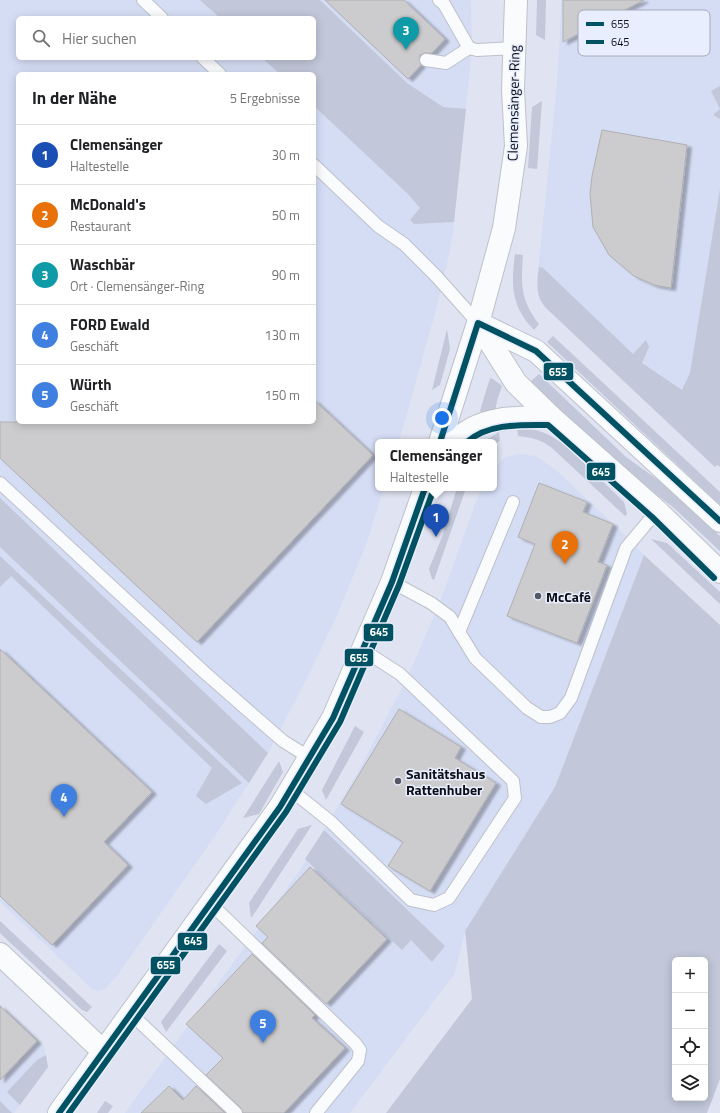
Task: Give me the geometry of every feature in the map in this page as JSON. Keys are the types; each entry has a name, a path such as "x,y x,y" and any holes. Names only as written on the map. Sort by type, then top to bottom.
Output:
{"street":[{"name":"Clemensänger-Ring","path":"441,439 478,323 501,241 516,146 513,90 516,0"},
{"path":"478,323 516,383 551,417 657,511 720,572"},
{"path":"478,323 536,351 720,521"},
{"path":"459,439 474,428 484,424 516,417 551,417"},
{"path":"59,1113 132,1014 280,807 310,758 333,718 392,582 424,491"},
{"path":"0,954 104,1052"}],"lane":[{"path":"143,0 160,16"},
{"path":"439,0 444,4 469,48 477,50 514,48"},
{"path":"426,60 446,63 469,48"},
{"path":"205,60 218,72"},
{"path":"316,167 378,226 404,244 436,276 478,323"},
{"path":"0,483 204,672 283,741 310,758"},
{"path":"459,632 513,502"},
{"path":"392,582 431,602 450,617 475,658 527,708 541,718 550,717 560,713 571,698 626,548 657,511"},
{"path":"291,790 331,822 411,900 434,905 449,898 515,798 513,781 400,674 362,650"},
{"path":"211,904 355,1043 360,1050 358,1061 316,1113"},
{"path":"132,1014 236,1113"}],"shaded area":[{"path":"0,0 471,0 472,49 453,232 448,260 436,310 400,439 375,439 375,491 383,491 366,545 336,618 268,753 219,830 117,976 105,989 99,991 93,990 0,902"},
{"path":"200,0 320,0 407,83 443,107 466,109 454,222 414,224 410,220 420,208 409,195 316,108 316,72 278,72 264,60 316,60 316,16 218,16"},
{"path":"537,0 546,0 545,40 536,35"},
{"path":"561,0 720,0 720,448 715,467 545,307 539,299 537,280 556,95"},
{"path":"720,86 720,109 711,91"},
{"path":"542,101 537,169 528,168 532,107"},
{"path":"720,109 720,119 713,115"},
{"path":"720,189 720,467 717,465 715,467 545,307 538,293 537,283 539,267 543,268 633,354 646,340 649,347 642,363 682,390 690,373"},
{"path":"515,254 523,255 523,291 528,307 539,324 534,330 526,321 514,295 513,276"},
{"path":"447,329 450,349 440,385 432,390"},
{"path":"553,336 720,492 720,505 547,342"},
{"path":"539,374 626,457 658,480 720,536 720,551 674,508 627,471 530,382"},
{"path":"490,378 502,386 495,411 482,414 480,411"},
{"path":"517,428 543,432 566,446 624,502 627,514 625,516 552,448 536,439 518,436"},
{"path":"499,432 500,441 497,443 497,439 488,439"},
{"path":"519,454 536,456 555,469 644,555 555,787 465,931 455,973 350,1113 125,1113 302,867 360,768 406,680 438,607 480,491 497,491 497,465 505,457"},
{"path":"456,491 465,491 434,580 432,579 429,569 442,537"},
{"path":"0,498 268,753 249,783 0,547"},
{"path":"651,539 667,543 720,592 720,604"},
{"path":"644,555 720,625 720,1079 707,1113 386,1113 472,999 465,931 555,787"},
{"path":"0,556 242,783 206,804 196,796 212,768 11,576 0,587"},
{"path":"355,726 364,732 326,800 322,790"},
{"path":"279,761 283,772 259,814 243,818"},
{"path":"312,825 251,917 249,903 298,829"},
{"path":"324,830 445,946 432,962 411,940 402,950 305,859"},
{"path":"0,921 92,1007 87,1012 82,1010 0,933"},
{"path":"219,944 227,951 166,1032 161,1022"},
{"path":"0,1004 44,1046 48,1067 14,1113 0,1113"},
{"path":"46,1055 48,1067 20,1105 7,1092 37,1060"},
{"path":"0,1101 12,1113 0,1113"},
{"path":"105,1101 113,1106 108,1113 97,1113"}],"building":[{"path":"325,0 404,0 445,39 432,53 424,53 420,55 419,59 421,65 408,79"},
{"path":"563,0 644,0 625,10 578,10 578,34 563,42"},
{"path":"602,130 687,145 671,288 654,285 634,276 609,255 593,227 590,194 592,176"},
{"path":"316,402 373,455 197,642 0,458 0,422 16,422 16,424 316,424"},
{"path":"539,483 587,502 583,512 613,524 598,562 607,565 577,643 507,616 535,544 518,537"},
{"path":"0,649 152,792 104,842 128,865 52,945 0,896"},
{"path":"399,709 461,747 455,758 496,783 430,891 388,866 403,842 341,804"},
{"path":"310,867 387,939 326,1004 262,943 268,937 256,926"},
{"path":"252,954 315,1015 312,1018 345,1048 284,1113 243,1113 241,1108 206,1075 223,1058 186,1024"},
{"path":"0,1006 37,1041 0,1080"},
{"path":"169,1086 183,1100 196,1086 225,1113 141,1113"}],"transit line":[{"name":"655","path":"441,439 478,323 536,351 720,521"},
{"name":"645","path":"471,439 485,431 495,428 516,425 548,425 652,517 714,578"},
{"name":"655","path":"59,1113 280,807 333,718 392,582 424,491"},
{"name":"645","path":"69,1113 286,812 340,722 399,585 433,491"}],"place":[{"name":"Waschbär","path":"406,50"},
{"name":"Clemensänger","path":"436,537"},
{"name":"McDonald's","path":"565,564"},
{"name":"McCafé","path":"538,596"},
{"name":"Sanitätshaus Rattenhuber","path":"398,781"},
{"name":"FORD Ewald","path":"64,817"},
{"name":"Würth","path":"263,1043"}]}
